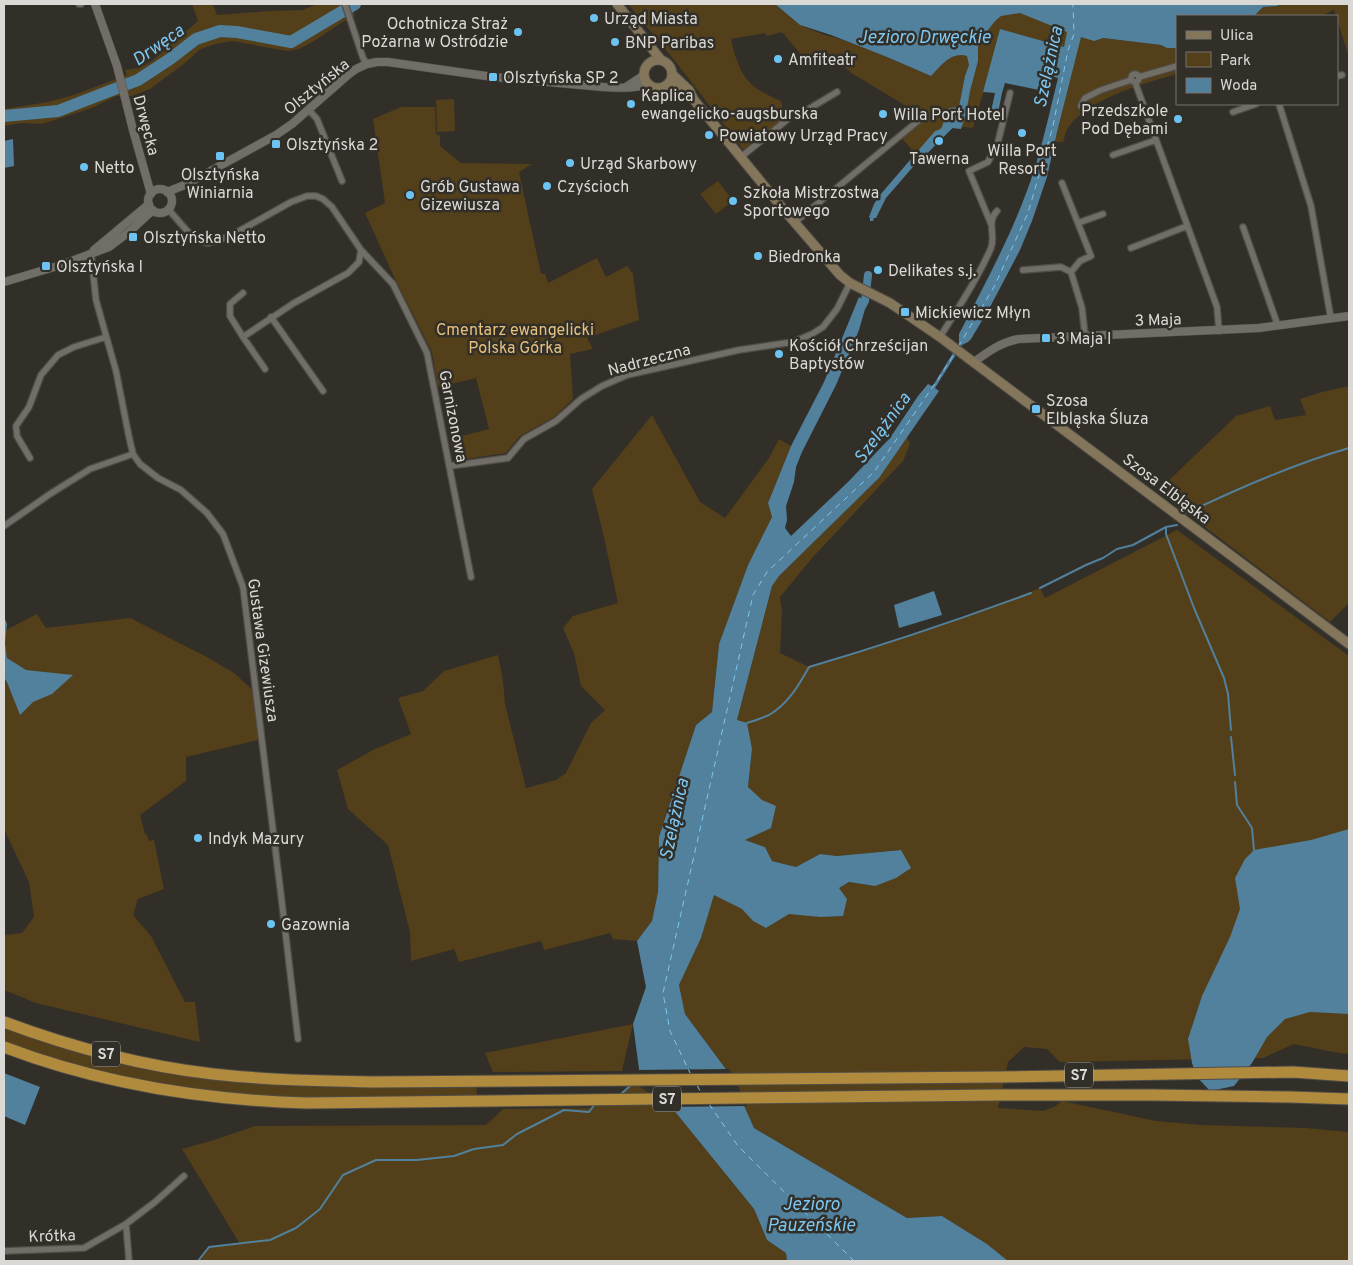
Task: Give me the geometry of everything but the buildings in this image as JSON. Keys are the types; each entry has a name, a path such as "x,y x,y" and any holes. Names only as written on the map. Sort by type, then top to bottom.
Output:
{"highway":[{"name":"S7","path":"4,1022 30,1032 127,1059 212,1074 316,1081 999,1077 1293,1072 1349,1076"},
{"name":"S7","path":"4,1047 102,1078 160,1090 207,1097 263,1102 998,1095 1290,1096 1349,1099"}],"main road":[{"path":"617,4 660,60 668,64 672,74 689,90 694,100"},
{"path":"646,41 650,63"},
{"path":"660,60 655,60 646,68 646,79 653,87 664,87 669,83 672,74"},
{"path":"669,83 694,100"},
{"name":"Szosa Elbląska","path":"694,100 794,223 832,267 850,283 890,302 942,338 1349,644"}],"street":[{"name":"Drwęcka","path":"95,4 118,66 144,168 154,192"},
{"path":"345,4 363,58 367,64"},
{"name":"Olsztyńska","path":"169,195 276,136 349,74 367,64 388,62 493,77 620,88 646,79"},
{"path":"1081,106 1085,98 1101,90 1176,66"},
{"path":"1135,80 1217,307 1219,330"},
{"path":"741,157 793,115 802,113 837,92"},
{"path":"942,338 992,245 991,224 969,171 988,162 998,142 1010,93"},
{"path":"1233,112 1253,105"},
{"path":"1280,105 1311,206 1331,319"},
{"path":"308,109 318,119 342,181"},
{"path":"794,223 918,121"},
{"path":"1113,155 1156,140"},
{"path":"1062,184 1091,256 1080,261 1071,272"},
{"path":"164,190 169,195 172,203 168,209 160,213 151,207 149,199 154,192 164,190"},
{"name":"Garnizonowa","path":"168,209 189,233 196,239 207,243 218,241 291,202 307,196 316,196 329,203 361,250 393,284 428,353 471,577"},
{"path":"4,282 54,267 109,247 129,232 151,207"},
{"path":"991,224 992,218 997,211"},
{"path":"1078,223 1103,214"},
{"path":"1131,248 1187,226"},
{"path":"1244,227 1278,326"},
{"path":"243,337 271,317 348,273 359,262 361,250"},
{"path":"4,526 90,469 133,454 116,371 96,300 91,253"},
{"path":"1023,270 1060,267 1071,272 1082,308 1085,335"},
{"name":"Nadrzeczna","path":"450,466 508,458 524,439 556,421 580,398 627,375 739,350 794,342 812,334 823,327 837,309 850,283"},
{"path":"243,293 230,304 230,316 265,369"},
{"name":"3 Maja","path":"970,359 1012,340 1278,326 1349,316"},
{"path":"271,317 323,391"},
{"path":"30,458 17,436 16,426 28,407 41,375 58,355 74,346 106,336"},
{"name":"Gustawa Gizewiusza","path":"133,454 140,464 158,478 181,490 207,513 223,534 243,587 282,895 298,1039"},
{"name":"Krótka","path":"4,1251 84,1248 126,1224 155,1202 184,1176"},
{"path":"126,1224 129,1261"}],"green space":[{"path":"192,4 213,4 217,15 303,10 317,4 363,4 352,10 355,16 299,49 287,51 233,41 215,44 199,50 150,89 132,96 116,96 92,108 42,124 21,123 4,126 4,109 48,102 74,95 127,75 125,70 139,68 152,61 198,21"},
{"path":"628,4 775,4 800,25 887,57 931,76 882,17 1185,4 1094,41 1102,38 1176,48 1176,74 1119,93 1091,107 1069,127 1063,142 1048,142 1068,50 997,44 973,128 950,125 918,157 900,136 918,121 916,112 853,74 823,50 808,63 782,32 767,36 765,33 731,39 737,61 746,78 769,96 781,101 786,121 746,153"},
{"path":"1280,4 1349,4 1349,57 1338,23 1338,15 1336,15 1334,10 1322,15 1255,15 1263,7"},
{"path":"454,99 455,131 437,132 436,100"},
{"name":"Cmentarz ewangelicki Polska Górka","path":"401,107 435,107 436,134 440,136 440,146 461,163 532,164 519,172 541,274 545,274 548,283 597,258 606,277 627,266 633,274 639,320 587,338 593,349 570,354 573,399 554,417 520,436 506,453 459,460 453,454 450,439 489,429 476,378 438,387 432,352 396,281 365,213 385,203 373,119"},
{"path":"718,181 733,201 716,214 700,194"},
{"path":"1349,386 1349,603 1330,622 1159,492 1236,416 1270,406 1275,420 1306,415 1300,399"},
{"path":"652,415 700,502 725,518 769,458 779,439 791,446 768,503 772,517 748,565 719,644 712,712 696,725 659,837 658,892 652,921 637,941 613,939 610,933 544,950 541,941 459,962 454,949 411,961 410,932 388,845 348,809 337,770 373,750 411,734 398,698 423,691 444,671 498,655 505,704 526,788 556,780 566,773 591,723 605,710 581,686 574,653 563,628 573,616 618,603 592,489"},
{"path":"907,437 910,444 903,461 813,557 780,597 782,611 780,653 809,667 925,630 1040,588 1045,598 1177,530 1349,656 1349,1054 1294,1044 1263,1058 1060,1062 1047,1049 1024,1047 1008,1062 998,1108 1043,1111 1054,1107 1062,1101 1156,1121 1202,1125 1306,1128 1349,1132 1349,1261 1008,1261 987,1244 942,1216 907,1218 754,1128 731,1076 685,1014 679,985 701,938 714,894 742,909 753,921 766,928 789,913 820,917 838,888 849,882 875,886 901,850 837,856 820,854 796,867 772,861 765,847 745,840 762,801 748,787 752,749 737,720 772,586 779,576 879,478"},
{"path":"37,614 46,628 130,618 234,673 257,694 262,739 186,757 186,781 140,815 145,834 149,841 154,840 164,889 138,899 133,915 151,936 185,1002 195,1002 200,1042 36,1003 4,990 4,935 22,933 34,917 29,882 4,829 4,631"},
{"path":"633,1024 622,1071 493,1072 485,1053"},
{"path":"4,1026 139,1066 476,1085 477,1096 336,1098 246,1096 136,1081 59,1061 4,1042"},
{"path":"640,1078 668,1103 754,1209 767,1240 786,1253 787,1261 198,1261 209,1247 240,1244 182,1149 255,1126 486,1125 503,1109 592,1108 596,1103 614,1100"}],"water":[{"path":"775,4 1280,4 1263,7 1255,15 1176,15 1176,48 1103,38 1094,41 1081,37 1047,177 1020,250 971,339 962,345 935,388 939,391 879,478 779,576 772,586 737,720 747,723 752,749 748,787 762,800 776,806 771,828 745,840 765,847 772,861 796,867 820,854 837,856 901,850 911,868 896,878 875,886 849,882 839,888 847,899 843,916 820,917 789,914 766,928 753,921 742,909 714,895 701,938 679,985 685,1014 731,1076 754,1128 907,1218 942,1216 987,1244 1008,1261 787,1261 786,1253 767,1240 754,1209 668,1103 641,1084 633,1024 646,987 637,941 652,921 658,892 659,837 696,725 712,712 719,644 748,565 772,517 768,503 791,446 824,382 859,297 867,302 859,330 836,385 796,467 794,482 786,506 787,520 785,528 791,536 848,482 890,438 918,396 928,384 932,386 934,384 959,343 959,334 1018,214 1039,153 1058,78 1043,74 1039,90 1005,83 997,118 990,116 995,93 983,92 1000,29 1064,47 1067,32 1020,13 1001,16 995,21 981,39 978,47 978,61 961,129 952,128 945,133 942,131 927,146 912,168 886,198 876,218 870,221 869,217 874,204 880,195 935,131 941,129 949,108 959,107 969,65 967,56 951,57 931,76 831,35 800,25"},
{"path":"13,139 14,166 4,168 4,141"},
{"path":"934,591 942,615 899,628 894,605"},
{"path":"5,619 7,624 5,643 7,658 26,670 73,675 52,694 33,702 20,715 4,678"},
{"path":"1349,829 1349,1014 1310,1012 1285,1019 1267,1037 1252,1063 1234,1086 1210,1091 1197,1077 1192,1063 1188,1039 1202,996 1230,937 1240,909 1235,878 1245,859 1254,850 1311,840"},
{"path":"4,1073 40,1087 25,1125 4,1116"}],"pier":[{"path":"729,1069 747,1106 668,1107 639,1086 637,1070"}],"waterway":[{"name":"Drwęca","path":"4,116 58,111 138,80 196,39 220,31 237,32 291,42 355,4"},
{"path":"919,156 950,125"},
{"path":"860,310 865,301 868,275"},
{"path":"1187,513 1267,477 1349,448"},
{"path":"1040,588 1103,558 1117,549 1133,545 1166,527 1177,525"},
{"path":"1166,527 1166,534 1194,608 1224,678 1228,694 1231,730"},
{"path":"747,723 776,711 797,687 809,667 921,632 1031,593"},
{"path":"1231,737 1235,775"},
{"path":"1235,782 1237,805 1252,828 1254,850"},
{"path":"620,1095 631,1085"},
{"path":"198,1261 209,1247 270,1240 296,1228 320,1209 343,1175 376,1160 417,1160 454,1156 474,1149 503,1145 517,1134 564,1110 589,1112 595,1104"}],"ferry route":[{"path":"958,347 994,287 1028,213 1053,126 1068,50 1074,34 1073,4"},
{"path":"691,1075 670,1031 663,993 753,595 767,572 874,472 955,353"},
{"path":"697,1085 701,1093"},
{"path":"709,1104 738,1146 854,1261"}],"place":[{"name":"Urząd Miasta","path":"594,18"},
{"name":"Ochotnicza Straż Pożarna w Ostródzie","path":"518,32"},
{"name":"BNP Paribas","path":"615,42"},
{"name":"Amfiteatr","path":"778,59"},
{"name":"Olsztyńska SP 2","path":"493,77"},
{"name":"Kaplica ewangelicko-augsburska","path":"631,104"},
{"name":"Willa Port Hotel","path":"883,114"},
{"name":"Przedszkole Pod Dębami","path":"1178,119"},
{"name":"Willa Port Resort","path":"1022,133"},
{"name":"Powiatowy Urząd Pracy","path":"709,135"},
{"name":"Tawerna","path":"939,141"},
{"name":"Olsztyńska 2","path":"276,144"},
{"name":"Olsztyńska Winiarnia","path":"220,156"},
{"name":"Urząd Skarbowy","path":"570,163"},
{"name":"Netto","path":"84,167"},
{"name":"Czyścioch","path":"547,186"},
{"name":"Grób Gustawa Gizewiusza","path":"410,195"},
{"name":"Szkoła Mistrzostwa Sportowego","path":"733,201"},
{"name":"Olsztyńska Netto","path":"133,237"},
{"name":"Biedronka","path":"758,256"},
{"name":"Olsztyńska I","path":"46,266"},
{"name":"Delikates s.j.","path":"878,270"},
{"name":"Mickiewicz Młyn","path":"905,312"},
{"name":"3 Maja I","path":"1046,338"},
{"name":"Kościół Chrześcijan Baptystów","path":"779,354"},
{"name":"Szosa Elbląska Śluza","path":"1036,409"},
{"name":"Indyk Mazury","path":"198,838"},
{"name":"Gazownia","path":"271,924"}],"water label":[{"name":"Jezioro Drwęckie","path":"924,37"},
{"name":"Szelążnica","path":"1048,67"},
{"name":"Szelążnica","path":"882,428"},
{"name":"Szelążnica","path":"674,819"},
{"name":"Jezioro Pauzeńskie","path":"811,1214"}]}
